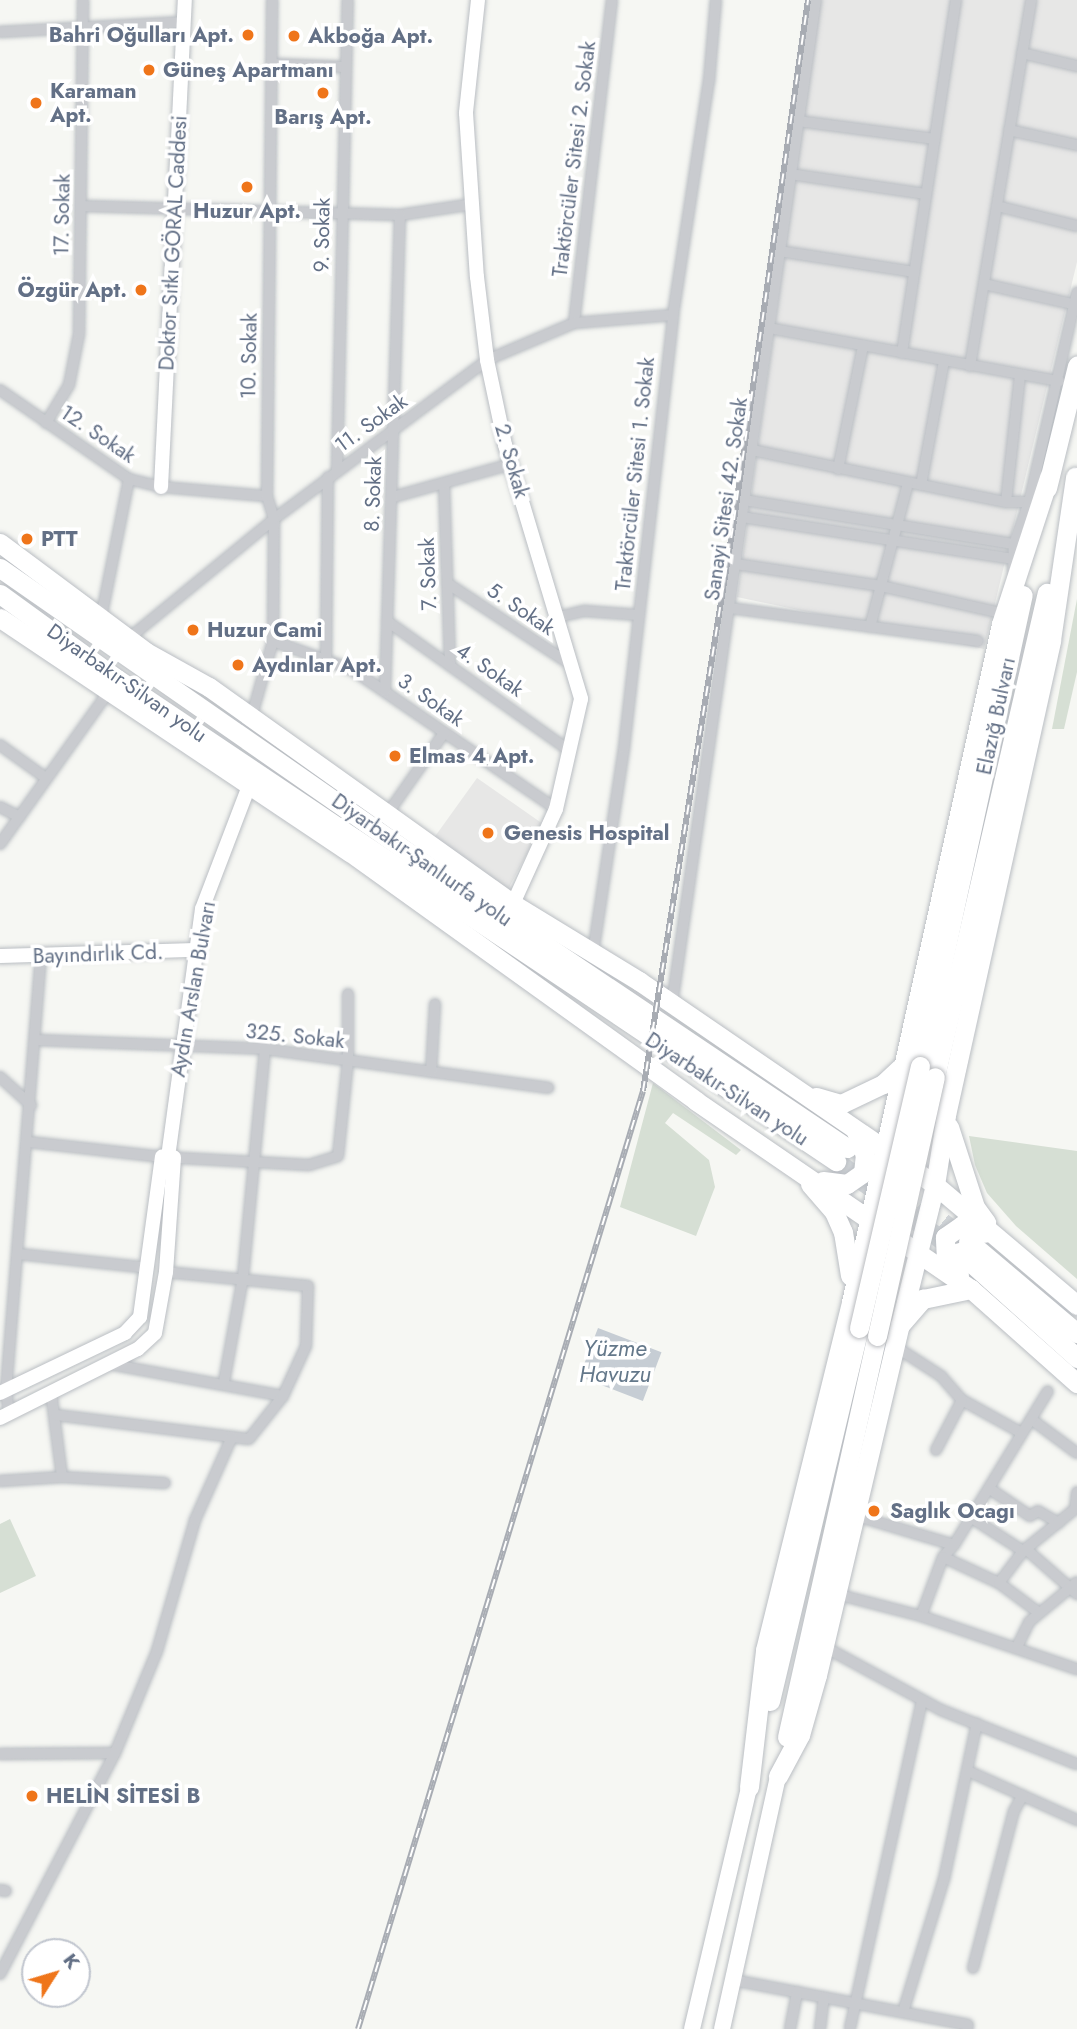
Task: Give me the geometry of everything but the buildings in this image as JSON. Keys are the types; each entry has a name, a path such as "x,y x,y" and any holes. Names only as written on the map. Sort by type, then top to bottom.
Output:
{"highway":[{"name":"Elazığ Bulvarı","path":"918,1070 1049,477 1077,366"},
{"name":"Elazığ Bulvarı","path":"918,1070 1076,473"},
{"path":"778,1776 800,1735 857,1516 935,1185 946,1115 1051,639 1076,473"},
{"path":"778,1776 868,1332 1013,569 1049,477"},
{"path":"0,543 128,639 209,687 513,904 672,1004 791,1088 846,1147 865,1154 863,1173 847,1184 806,1175"},
{"name":"Diyarbakır-Şanlıurfa yolu","path":"0,568 306,780 846,1147"},
{"name":"Diyarbakır-Silvan yolu","path":"0,594 252,778"},
{"path":"0,618 107,694 252,778 497,936"},
{"path":"252,778 420,902 869,1218 917,1255 971,1289"},
{"path":"420,902 497,936"},
{"name":"Diyarbakır-Silvan yolu","path":"497,936 617,1017 846,1147"},
{"path":"791,1088 841,1104 918,1070"},
{"path":"750,1787 765,1650 851,1301 883,1148 918,1070"},
{"path":"946,1115 975,1208 1000,1241"},
{"path":"846,1147 883,1148 935,1185 1077,1305"},
{"path":"806,1175 834,1212 843,1232 851,1301"},
{"path":"1000,1241 961,1225 945,1237 946,1259 971,1289 1077,1383"},
{"path":"1077,1333 963,1247 1077,1358"},
{"path":"900,1325 923,1299 971,1289"},
{"path":"750,1787 868,1332"}],"main road":[{"path":"722,2029 778,1776"},
{"path":"692,2029 750,1787"}],"street":[{"name":"17. Sokak","path":"46,423 69,385 79,334 83,0"},
{"name":"Doktor Sıtkı GÖRAL Caddesi","path":"161,487 185,0"},
{"name":"10. Sokak","path":"254,708 273,641 274,519 267,496 272,0"},
{"name":"9. Sokak","path":"326,660 348,0"},
{"name":"2. Sokak","path":"478,0 466,113 487,360 511,464 581,699 556,809 513,904"},
{"name":"Traktörcüler Sitesi 2. Sokak","path":"573,323 612,0"},
{"name":"Traktörcüler Sitesi 1. Sokak","path":"593,953 639,615 673,315 709,81 716,0"},
{"name":"Sanayi Sitesi 42. Sokak","path":"672,1004 816,0"},
{"path":"902,353 956,0"},
{"path":"970,366 1031,0"},
{"path":"0,32 184,22"},
{"path":"1022,54 1077,66"},
{"path":"271,64 345,66"},
{"path":"798,121 935,139"},
{"path":"1009,130 1077,145"},
{"path":"790,174 926,194"},
{"path":"81,206 175,212 400,215 473,204"},
{"path":"997,206 1077,226"},
{"name":"8. Sokak","path":"385,691 400,215"},
{"path":"779,251 914,272"},
{"path":"984,284 1073,304"},
{"path":"742,517 892,542 1013,569 1014,544 1029,502 1059,381 1077,292"},
{"name":"11. Sokak","path":"128,639 274,519 487,360 573,323 673,315"},
{"path":"769,328 1059,381"},
{"path":"838,469 863,346"},
{"path":"921,485 944,361"},
{"path":"1006,502 1020,375"},
{"name":"12. Sokak","path":"0,390 129,479 161,487 267,496"},
{"path":"752,450 1006,502 1029,502"},
{"path":"393,497 511,464"},
{"path":"101,618 129,479"},
{"name":"7. Sokak","path":"444,483 450,665"},
{"path":"870,626 908,483"},
{"path":"744,500 1014,544"},
{"path":"736,564 881,586 1005,614"},
{"name":"5. Sokak","path":"447,583 573,667"},
{"path":"730,608 978,641"},
{"path":"558,617 585,611 639,615"},
{"name":"4. Sokak","path":"387,621 570,751"},
{"name":"3. Sokak","path":"273,641 353,670 556,809"},
{"path":"0,844 107,694"},
{"path":"388,813 444,733"},
{"path":"0,745 46,778"},
{"name":"Aydın Arslan Bulvarı","path":"4,1415 103,1363 138,1349 155,1333 166,1272 168,1157 202,909 252,778"},
{"path":"306,780 370,800"},
{"path":"0,807 20,817"},
{"name":"Bayındırlık Cd.","path":"0,956 41,958 197,950"},
{"path":"4,1415 3,1391 29,1142 41,958"},
{"path":"29,1142 168,1157 309,1165 338,1156 348,1061 348,994"},
{"path":"431,1072 435,1004"},
{"name":"325. Sokak","path":"35,1040 265,1049 548,1088"},
{"path":"224,1382 243,1277 265,1049"},
{"path":"0,1077 31,1105"},
{"path":"3,1391 125,1333 141,1317 168,1157"},
{"path":"19,1254 149,1268"},
{"path":"56,1415 249,1439 283,1396 306,1346 308,1286 243,1277 166,1272"},
{"path":"896,1347 941,1376 962,1400 1022,1433"},
{"path":"103,1363 224,1382 283,1396"},
{"path":"921,1616 943,1557 972,1518 1048,1391"},
{"path":"51,1392 62,1477"},
{"path":"936,1450 962,1400"},
{"path":"1031,1419 1077,1453"},
{"path":"0,1974 115,1753 157,1651 195,1520 232,1437"},
{"path":"0,1481 62,1477 165,1483"},
{"path":"990,1489 1030,1516 1038,1511 1059,1523"},
{"path":"999,1583 1025,1550 1075,1509 1077,1492"},
{"path":"857,1516 954,1545"},
{"path":"972,1518 1025,1550 1072,1591"},
{"path":"943,1557 999,1583 1038,1612"},
{"path":"1017,1647 1038,1612 1072,1591 1077,1581"},
{"path":"836,1594 921,1616 1077,1669"},
{"path":"823,1646 922,1700 1077,1764"},
{"path":"850,2028 922,1700"},
{"path":"903,2012 944,1879 977,1723"},
{"path":"0,1754 115,1753"},
{"path":"968,1771 1077,1820"},
{"path":"973,1968 1014,1811 1023,1795"},
{"path":"733,1980 903,2012 931,2023 968,2025 967,2029"},
{"path":"790,2029 797,1992"},
{"path":"820,2029 824,1997"}],"shaded area":[{"path":"820,0 1077,0 1077,262 984,649 737,597"},
{"path":"1077,599 1077,672 1064,729 1052,729"},
{"name":"Genesis Hospital","path":"477,778 543,824 507,891 431,842"},
{"path":"653,1083 741,1150 736,1155 673,1113 665,1123 709,1160 715,1187 696,1236 620,1207"},
{"path":"969,1136 1077,1151 1077,1279 1016,1226 987,1193 975,1165"},
{"path":"10,1519 36,1576 0,1593 0,1524"}],"water":[{"name":"Yüzme Havuzu","path":"598,1328 661,1352 643,1401 579,1377"}],"tunnel":[{"path":"836,1161 956,1250"},
{"path":"897,1186 967,1241"}],"railway":[{"path":"358,2029 643,1091 734,520 808,0"}],"place":[{"name":"Bahri Oğulları Apt.","path":"248,35"},
{"name":"Akboğa Apt.","path":"294,36"},
{"name":"Güneş Apartmanı","path":"149,70"},
{"name":"Barış Apt.","path":"323,93"},
{"name":"Karaman Apt.","path":"36,103"},
{"name":"Huzur Apt.","path":"247,187"},
{"name":"Özgür Apt.","path":"141,290"},
{"name":"PTT","path":"27,539"},
{"name":"Huzur Cami","path":"193,630"},
{"name":"Aydınlar Apt.","path":"238,665"},
{"name":"Elmas 4 Apt.","path":"395,756"},
{"name":"Genesis Hospital","path":"488,833"},
{"name":"Saglık Ocagı","path":"874,1511"},
{"name":"HELİN SİTESİ B","path":"32,1796"}]}
